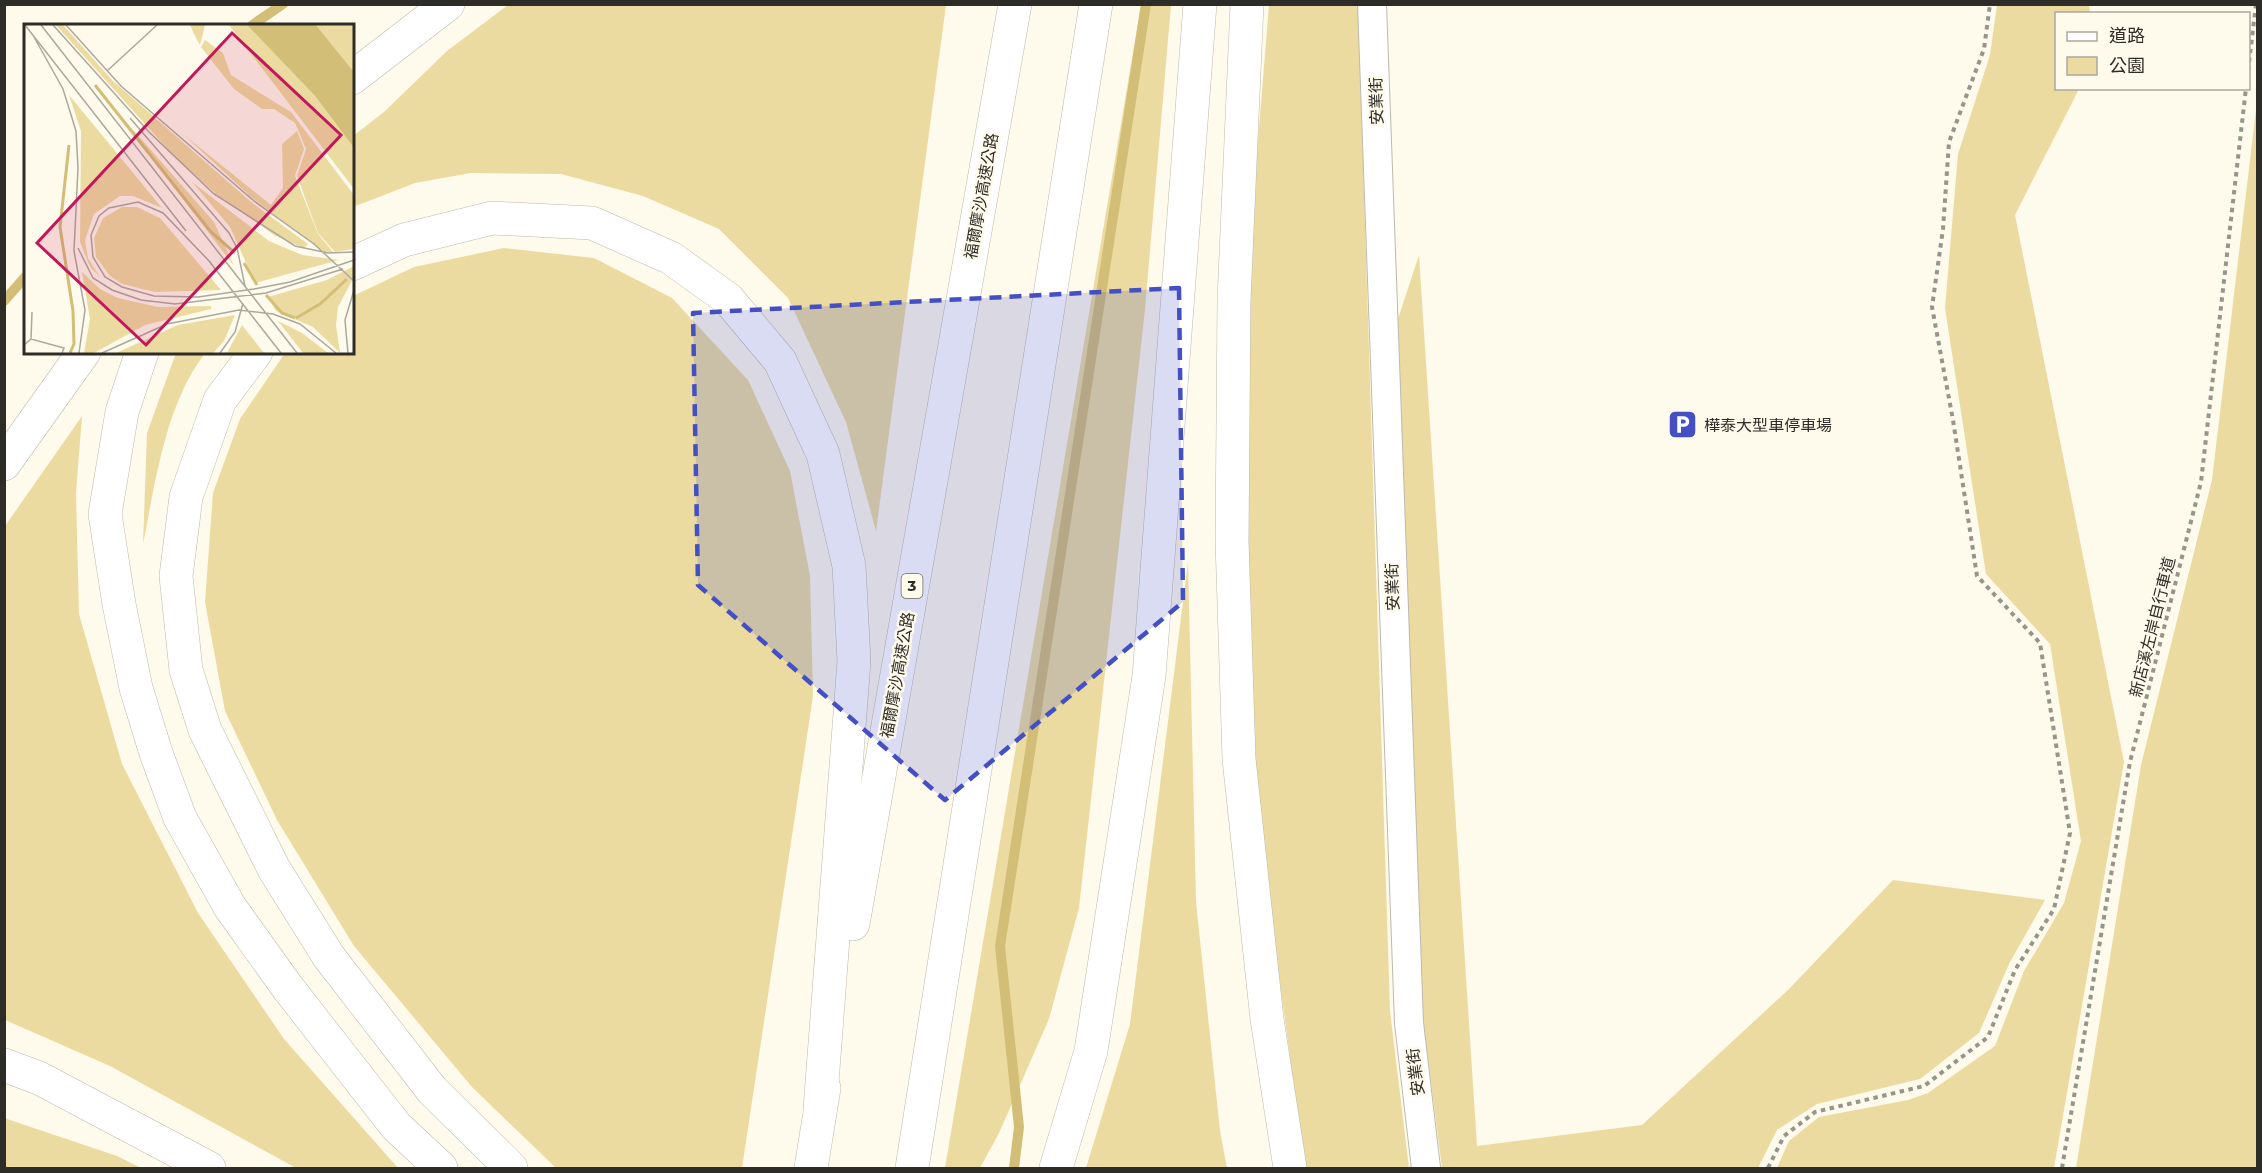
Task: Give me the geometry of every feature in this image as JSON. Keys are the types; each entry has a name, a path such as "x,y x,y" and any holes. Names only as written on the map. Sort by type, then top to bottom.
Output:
{"highway":[{"path":"354,76 448,4"},
{"name":"福爾摩沙高速公路","path":"811,1168 1015,4"},
{"path":"912,1168 1096,4"},
{"path":"1056,1168 1091,1051 1149,676 1200,4"},
{"path":"1247,4 1234,311 1232,541 1239,759 1267,1019 1290,1168"},
{"path":"354,263 404,240 492,218 592,224 671,258 728,299 780,362 823,454 849,566 854,661 820,1109"},
{"path":"4,464 83,354"},
{"path":"141,354 122,412 105,514 118,604 136,688 156,753 180,818 230,907 288,988 396,1126 441,1168"},
{"path":"254,354 220,400 186,497 177,576 186,670 205,730 274,869 329,957 432,1090 511,1168"},
{"path":"4,1065 39,1078 209,1168"}],"street":[{"name":"安業街","path":"1372,4 1409,1023 1426,1168"}],"path":[{"path":"1768,1168 1784,1136 1815,1112 1924,1086 1988,1037 2015,970 2054,909 2070,833 2040,643 1977,576 1953,420 1932,307 1943,230 1949,142 1984,49 1990,4"},
{"path":"2250,54 2256,4"},
{"name":"新店溪左岸自行車道","path":"2062,1168 2130,762 2201,482 2246,90"}],"highlighted area":[{"path":"1179,288 1183,602 945,800 698,585 693,313"}],"green space":[{"path":"508,5 946,5 876,531 846,422 788,298 719,229 643,196 561,174 471,173 415,183 354,207 354,135 384,112 447,51"},
{"path":"1141,5 1171,5 1145,309 1079,908 1049,1019 999,1133 980,1168 945,1168"},
{"path":"1269,5 1358,5 1390,1011 1409,1168 1305,1168 1251,769 1245,300"},
{"path":"1997,5 2089,5 2090,12 2055,12 2055,90 2078,90 2015,215 2124,762 2054,1168 1777,1168 1789,1141 1819,1117 1908,1100 1928,1093 1995,1046 2024,971 2064,903 2081,841 2050,644 1986,574 1945,308 1958,154 1990,55"},
{"path":"2257,101 2257,1168 2076,1168 2141,765 2212,480"},
{"path":"504,248 594,258 672,298 748,380 790,471 810,576 813,696 742,1168 556,1168 472,1087 354,946 277,820 225,711 205,602 213,493 240,419 284,354 354,354 354,296 414,267"},
{"path":"1419,255 1477,1146 1642,1125 1789,989 1893,880 2045,900 2009,964 1979,1033 1920,1079 1817,1104 1777,1130 1758,1168 1442,1168 1420,996 1398,319"},
{"path":"176,354 204,354 191,374 171,420 158,469 143,544 147,433"},
{"path":"82,416 76,493 79,614 122,764 198,913 284,1039 398,1168 296,1168 110,1066 5,1020 5,526"},
{"path":"1188,562 1196,902 1220,1131 1227,1168 1086,1168 1130,1024"},
{"path":"4,1118 117,1156 141,1168 5,1168"}],"waterway":[{"path":"254,24 283,4"},
{"path":"1014,1168 1019,1127 1000,946 1146,4"},
{"path":"4,301 24,278"}],"place":[{"name":"樺泰大型車停車場","path":"1683,425"}]}
